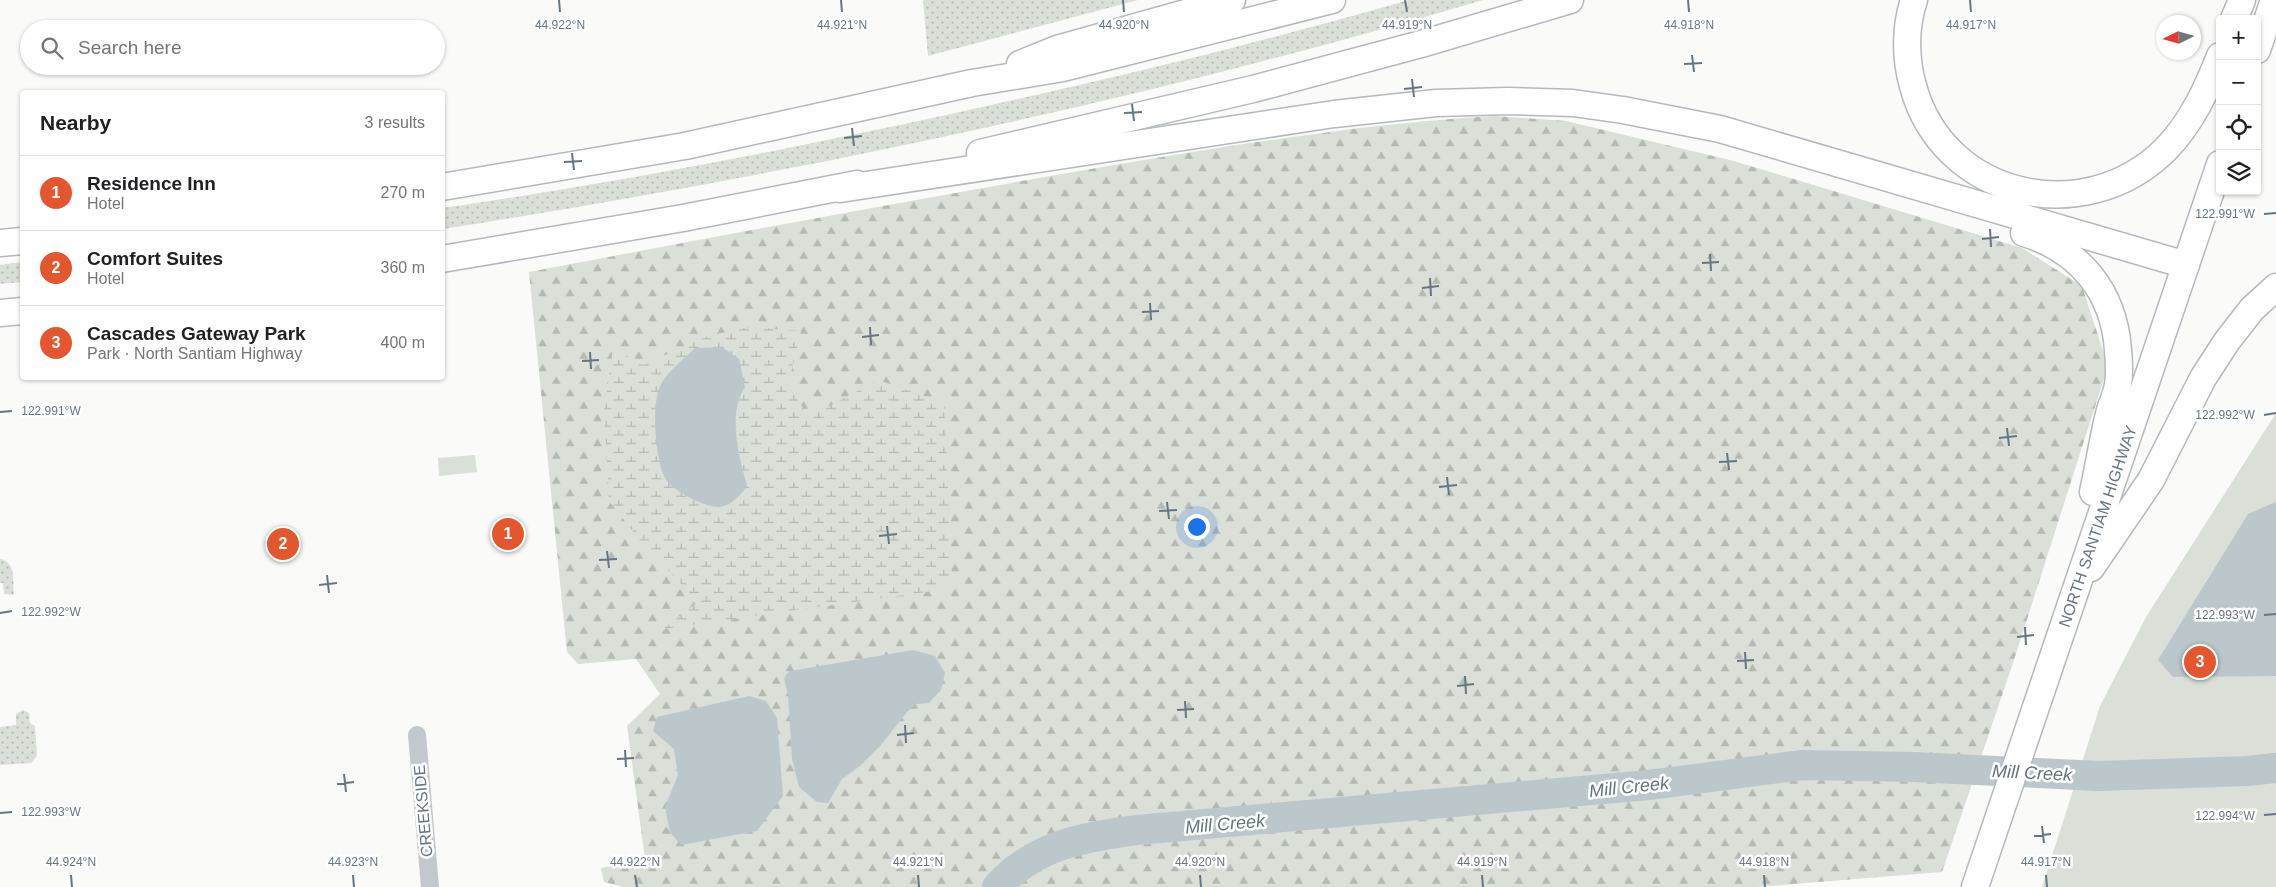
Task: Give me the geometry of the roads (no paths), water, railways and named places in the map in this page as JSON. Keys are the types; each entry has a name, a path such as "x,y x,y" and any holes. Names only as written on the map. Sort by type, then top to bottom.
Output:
{"highway":[{"path":"972,83 1057,49 1232,0"},
{"path":"445,186 685,146 972,83 1063,68 1332,0"},
{"path":"840,189 1012,144 1086,129 1254,89 1421,44 1570,0"},
{"path":"1914,0 1908,36 1910,74 1921,110 1932,129 1960,161 1978,174 2002,185 2026,192 2062,195 2092,191 2133,174 2152,161 2182,130 2210,81 2218,60"},
{"path":"2236,15 2242,0"},
{"path":"2261,38 2274,0"},
{"path":"445,259 588,235 840,189 1334,114 1436,103 1508,100 1573,104 1623,110 1720,129 2186,265"},
{"path":"1720,129 1761,154 2036,237 2073,258 2095,281 2105,297 2117,335 2120,363 2118,384 2110,410 2072,596"},
{"name":"NORTH SANTIAM HIGHWAY","path":"1975,887 2072,596 2216,176"},
{"path":"0,243 20,241"},
{"path":"2072,596 2151,480 2203,378 2227,341 2252,309 2276,288"},
{"path":"0,313 20,311"}],"street":[{"name":"CREEKSIDE","path":"417,735 430,887"}],"waterway":[{"name":"Mill Creek","path":"997,887 1027,861 1044,852 1079,840 1117,833 1649,785 1803,765 1913,767 2099,776 2248,771 2276,768"}],"place":[{"name":"Residence Inn","path":"508,534"},
{"name":"Comfort Suites","path":"283,544"},
{"name":"Cascades Gateway Park","path":"2200,662"}]}
